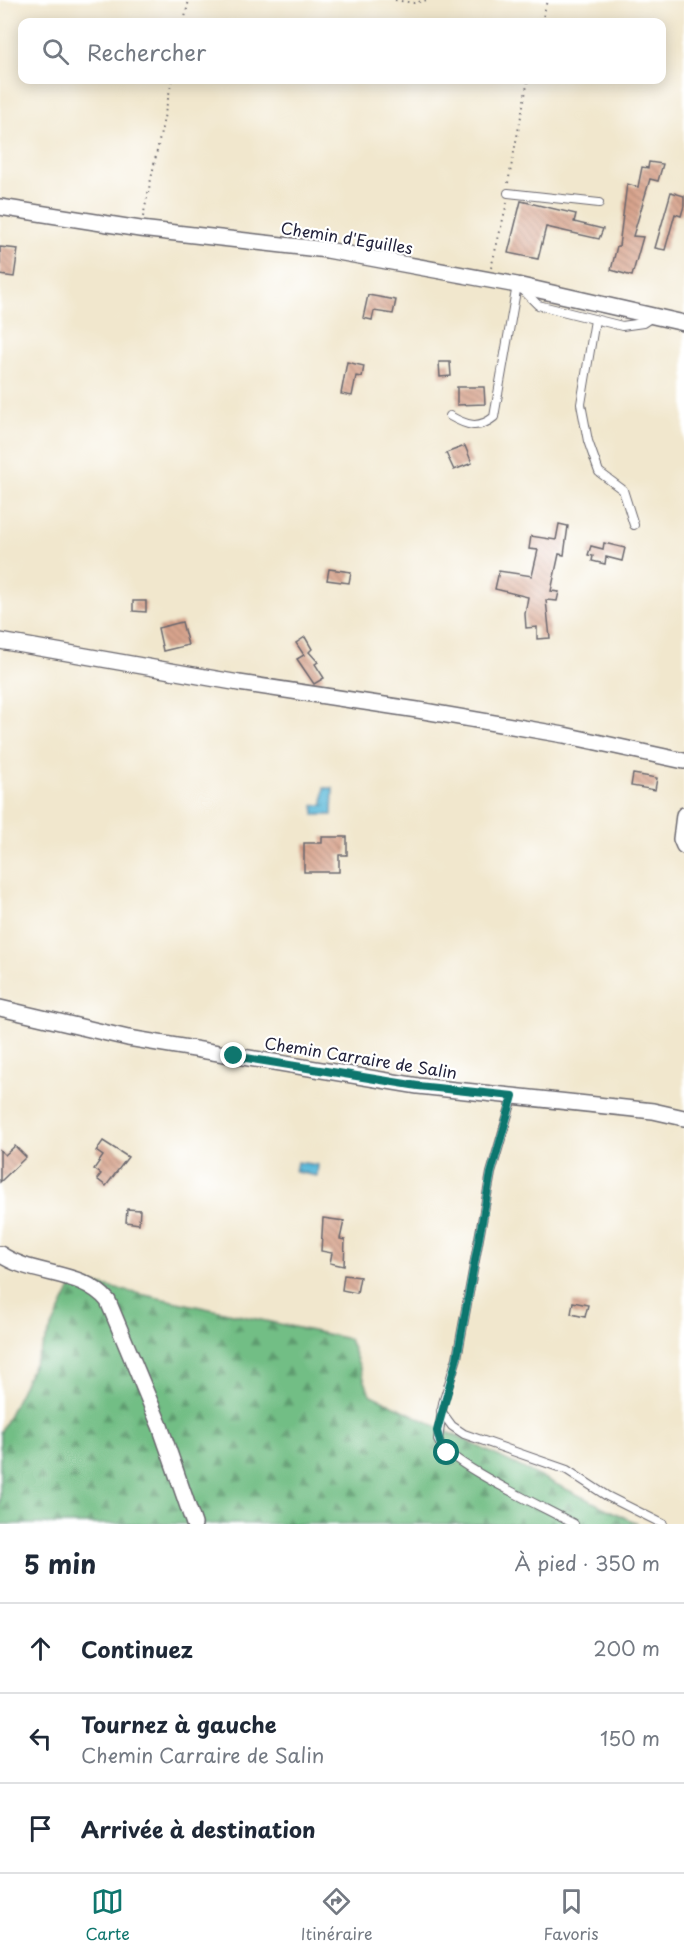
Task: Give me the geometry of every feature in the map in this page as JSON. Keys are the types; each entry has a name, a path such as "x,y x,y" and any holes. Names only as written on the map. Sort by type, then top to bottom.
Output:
{"street":[{"name":"Chemin d'Eguilles","path":"0,207 140,228 327,250 489,279 684,323"},
{"path":"0,640 238,683 564,735 684,761"},
{"path":"684,815 681,839 684,846"},
{"name":"Chemin Carraire de Salin","path":"0,1008 128,1038 418,1086 653,1111 684,1118"},
{"path":"0,1254 38,1270 93,1286 108,1301 160,1426 194,1524"}],"lane":[{"path":"508,193 599,202"},
{"path":"517,285 538,304 595,320 622,326 643,323 653,316"},
{"path":"450,416 468,426 485,424 494,417 517,285"},
{"path":"595,320 581,404 588,441 599,472 623,490 634,525"},
{"path":"513,1096 491,1173 457,1358 441,1411 438,1440 447,1453 574,1524"},
{"path":"441,1411 452,1426 464,1434 567,1470 607,1496 663,1524"}],"path":[{"path":"185,18 189,0"},
{"path":"395,0 414,3 427,0"},
{"path":"543,18 547,0"},
{"path":"140,228 171,84"},
{"path":"489,279 508,193 508,177 527,84"}],"green space":[{"path":"75,1280 349,1339 370,1394 638,1524 0,1524 0,1433"}],"water":[{"path":"324,788 333,788 332,815 314,815 314,805 323,805"},
{"path":"297,1162 318,1165 317,1176 295,1172"}],"building":[{"path":"649,162 663,164 658,181 650,179 633,236 643,237 632,276 611,270 617,246 619,246 627,184 638,187 642,167 648,168"},
{"path":"671,192 684,196 684,206 681,216 675,214 665,250 655,248"},
{"path":"521,201 576,214 574,222 603,229 599,239 546,227 538,259 508,253"},
{"path":"0,247 18,249 14,277 0,275"},
{"path":"368,295 396,300 393,314 374,311 372,320 363,318"},
{"path":"347,362 364,366 362,377 356,376 352,396 341,394"},
{"path":"439,362 450,362 451,376 440,377"},
{"path":"457,387 484,387 485,404 457,405"},
{"path":"465,446 472,463 454,470 446,453"},
{"path":"559,524 568,526 564,555 559,554 551,591 559,592 557,601 546,600 550,638 537,639 537,627 526,628 525,614 528,597 495,589 499,571 532,576 538,550 529,549 531,536 556,540"},
{"path":"604,543 625,548 622,561 606,557 605,564 592,561 593,556 588,555 591,546 603,549"},
{"path":"329,569 351,572 349,583 327,580"},
{"path":"133,601 146,601 146,612 133,611"},
{"path":"182,622 188,645 163,651 158,628"},
{"path":"305,637 312,649 309,652 318,662 315,664 324,678 314,684 297,659 304,655 296,643"},
{"path":"633,774 657,778 655,790 631,786"},
{"path":"322,837 347,837 347,855 339,855 339,872 304,872 304,843 322,843"},
{"path":"103,1141 128,1157 106,1186 97,1179 101,1174 94,1169 103,1156 96,1151"},
{"path":"15,1146 26,1157 0,1182 0,1150 5,1155"},
{"path":"127,1209 140,1210 139,1224 126,1222"},
{"path":"323,1218 344,1221 340,1239 345,1240 344,1266 330,1263 332,1253 321,1251"},
{"path":"344,1275 360,1277 357,1293 342,1290"},
{"path":"573,1302 588,1305 585,1317 571,1314"}],"route":[{"path":"234,1056 418,1086 513,1096 491,1173 457,1358 437,1431 438,1440 447,1453"}]}
